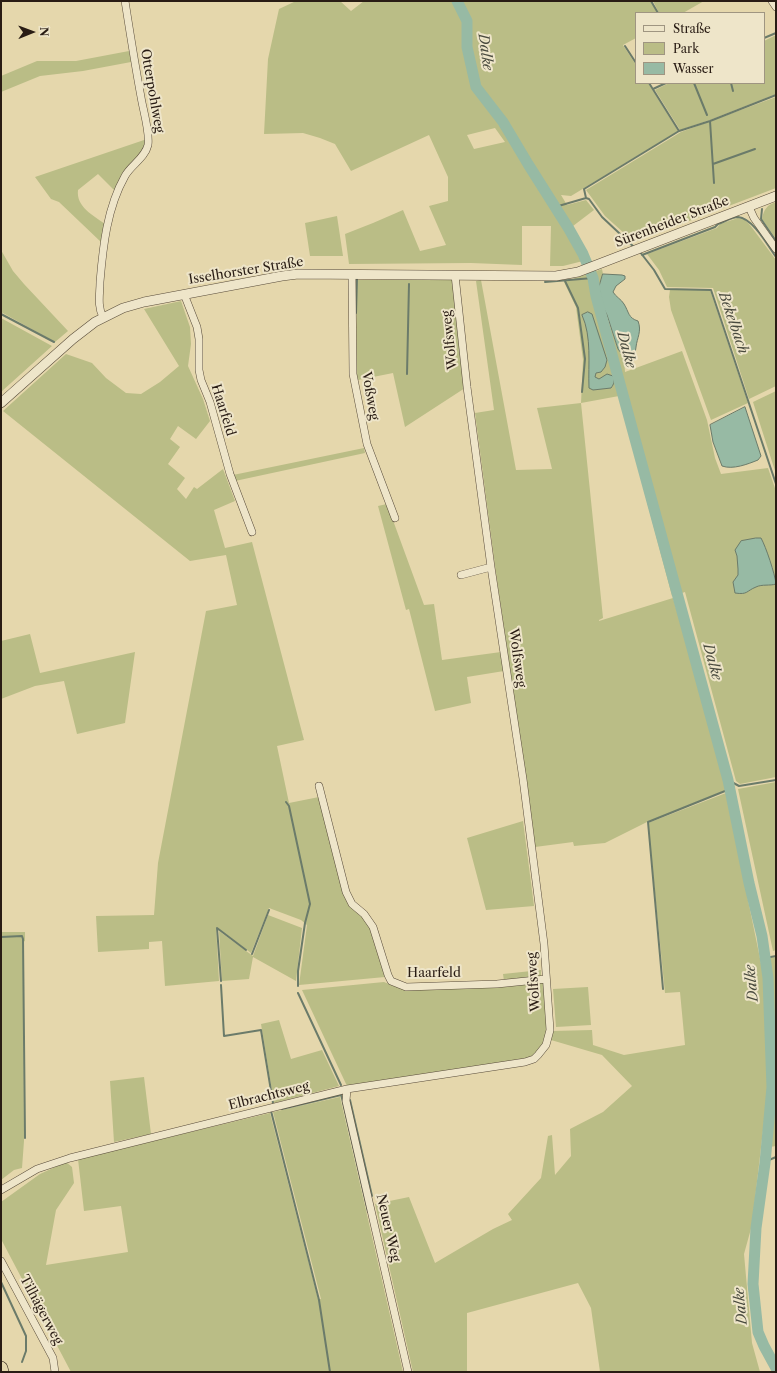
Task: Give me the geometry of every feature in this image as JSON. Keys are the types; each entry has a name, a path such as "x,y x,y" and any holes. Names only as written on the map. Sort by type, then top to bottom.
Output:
{"highway":[{"path":"1,1368 2,1372"}],"street":[{"name":"Otterpohlweg","path":"103,317 99,308 102,252 106,230 124,177 130,168 145,153 149,138 132,51 125,1"},
{"path":"772,1 776,7"},
{"name":"Sürenheider Straße","path":"578,272 776,196"},
{"path":"749,207 754,218 776,250"},
{"name":"Isselhorster Straße","path":"1,403 73,339 103,317 123,308 184,294 298,274 556,276 578,272"},
{"name":"Voßweg","path":"352,274 352,374 371,459 395,518"},
{"name":"Wolfsweg","path":"455,275 467,387 544,944 550,1030 546,1045"},
{"name":"Haarfeld","path":"184,294 198,327 199,370 201,380 210,402 230,474 252,532"},
{"path":"461,575 491,567"},
{"name":"Haarfeld","path":"319,786 346,892 352,904 364,914 371,924 391,981 406,987 497,984 546,979"},
{"name":"Elbrachtsweg","path":"1,1190 36,1169 70,1158 347,1089 524,1062 534,1059 546,1045"},
{"name":"Neuer Weg","path":"347,1089 346,1101 408,1372"},
{"name":"Tilhägerweg","path":"1,1261 53,1358 55,1372"}],"green space":[{"path":"296,1 340,1 351,11 364,1 651,1 656,12 635,12 635,39 623,45 635,63 635,84 649,84 678,131 571,196 561,195 567,205 586,200 594,210 573,226 574,240 583,261 563,266 550,266 551,226 522,226 522,265 471,263 349,264 345,234 403,210 420,251 446,245 429,206 448,201 448,177 429,135 351,171 335,144 303,133 264,134 268,59 279,9","holes":["495,128 505,142 474,149 467,135"]},
{"path":"653,1 704,1 685,12 658,12"},
{"path":"776,35 776,94 680,130 655,90 667,84 765,84 765,40"},
{"path":"129,51 131,62 83,71 40,76 1,92 1,76 37,61 76,61"},
{"path":"776,97 776,188 634,242 605,216 586,190 681,132"},
{"path":"147,139 145,146 116,192 98,174 78,190 78,196 82,206 105,224 102,243 59,202 51,199 35,177"},
{"path":"776,202 776,239 762,219 766,208"},
{"path":"337,216 343,256 310,256 305,223"},
{"path":"738,218 745,220 750,225 776,260 776,386 749,399 713,288 667,287 659,270 647,254 717,228 720,224"},
{"path":"1,250 13,271 68,331 55,342 1,312"},
{"path":"602,269 603,274 599,287 600,296 618,349 624,358 625,372 682,351 707,420 715,458 721,474 768,468 776,491 776,777 740,784 736,781 685,592 672,596 619,396 581,403 583,360 576,307 564,282"},
{"path":"357,280 452,280 465,388 405,427 393,373 358,380 356,370"},
{"path":"481,280 516,470 552,469 537,408 581,403 603,618 599,621 673,598 700,689 726,790 647,822 605,843 574,846 573,842 535,847 475,413 494,410 476,281"},
{"path":"670,290 710,290 748,403 711,420 671,310 669,297"},
{"path":"181,301 190,327 191,344 188,366 203,399 210,421 196,439 178,426 170,439 180,447 168,464 185,478 177,489 186,499 194,487 197,489 223,469 235,501 214,510 225,548 252,542 304,740 277,746 289,803 319,797 344,893 368,922 385,977 299,985 307,925 301,920 269,908 251,953 216,927 219,981 165,986 162,941 149,942 149,949 98,952 96,916 154,915 158,863 206,611 237,605 226,555 190,561 3,411 66,354 92,363 106,378 126,393 141,394 160,382 179,366 144,309"},
{"path":"1,318 52,346 1,392"},
{"path":"776,391 776,474 753,402"},
{"path":"364,448 365,453 235,481 233,475"},
{"path":"387,504 424,605 434,604 442,660 501,652 504,671 467,677 471,703 435,711 409,609 406,610 378,506"},
{"path":"30,634 40,673 135,652 125,723 77,734 64,681 35,686 1,699 1,641"},
{"path":"776,782 776,950 773,951 738,789"},
{"path":"726,793 764,978 768,1087 752,1225 744,1254 752,1343 760,1372 600,1372 591,1308 578,1283 467,1313 467,1372 413,1372 375,1204 409,1197 435,1263 493,1229 512,1220 508,1214 541,1178 548,1136 552,1135 555,1175 571,1156 570,1129 603,1112 632,1086 602,1055 551,1040 552,1031 592,1030 593,1045 624,1055 685,1045 680,992 665,993 648,823"},
{"path":"523,821 534,906 486,910 467,838"},
{"path":"268,915 302,928 296,981 253,957 249,979 222,981 219,931 253,956"},
{"path":"1,932 25,932 25,941 23,942 24,1141 22,1168 14,1170 1,1180"},
{"path":"776,957 776,1146 770,1147 775,1088 772,977 769,958"},
{"path":"541,970 541,977 504,981 503,974"},
{"path":"544,981 548,1030 544,1044 532,1058 347,1086 302,990 384,982 406,989"},
{"path":"588,987 591,1025 556,1027 553,989"},
{"path":"279,1020 291,1059 322,1050 339,1086 274,1103 261,1024"},
{"path":"144,1077 151,1134 114,1142 110,1081"},
{"path":"340,1097 403,1372 71,1372 1,1239 1,1202 40,1174 66,1162 72,1167 74,1183 56,1210 46,1265 128,1252 121,1206 84,1211 78,1159 270,1113 318,1299 321,1299 273,1112"}],"water":[{"path":"603,274 625,276 625,279 616,286 613,292 623,302 630,316 638,321 639,331 633,363 628,362 618,349 607,315 602,305 599,287"},
{"path":"588,312 592,314 607,360 605,367 601,372 596,373 595,377 599,379 607,374 613,376 614,382 611,388 593,390 589,388 589,351 587,332 582,315"},
{"path":"745,407 761,456 758,460 740,466 722,466 713,442 710,425"},
{"path":"761,538 763,542 768,554 776,584 758,586 745,593 735,593 733,582 738,575 738,569 735,550 741,541"}],"waterway":[{"name":"Dalke","path":"457,1 467,21 467,47 476,87 503,122 569,229 583,254 593,278 596,296 728,780 749,883 762,936 768,978 772,1087 765,1163 756,1228 753,1284 758,1332 776,1368"},
{"path":"651,1 657,12"},
{"path":"765,38 776,33"},
{"path":"625,46 635,61"},
{"path":"650,84 679,131"},
{"path":"653,89 664,84"},
{"path":"694,84 707,115"},
{"path":"731,84 733,91"},
{"path":"586,198 584,189 679,131 710,121 776,95"},
{"path":"710,121 714,183"},
{"path":"713,164 755,149"},
{"name":"Bekelbach","path":"555,207 586,198 589,199 602,217 635,248"},
{"path":"762,209 761,219 776,241"},
{"path":"642,255 738,217 744,219 755,227 776,257"},
{"name":"Bekelbach","path":"640,252 654,270 665,289 711,290 776,484"},
{"path":"545,282 593,278"},
{"path":"356,313 357,279"},
{"path":"565,281 578,308 585,359 582,392"},
{"path":"407,374 409,284"},
{"path":"1,314 54,342"},
{"name":"Bekelbach","path":"728,780 739,786 776,780"},
{"path":"663,989 648,822 730,789"},
{"path":"286,802 289,806 310,904 305,923 298,971 298,986"},
{"path":"252,954 269,910"},
{"path":"221,981 217,928 246,950"},
{"path":"1,937 22,936 23,939 25,1138"},
{"path":"765,958 776,956"},
{"path":"221,985 224,1036 261,1030 273,1103"},
{"path":"298,993 341,1085"},
{"path":"341,1094 368,1212"},
{"path":"282,1109 341,1095"},
{"path":"350,1100 372,1196"},
{"path":"271,1111 319,1300 330,1372"},
{"path":"766,1159 769,1160 776,1157"},
{"path":"1,1282 26,1336 26,1351 22,1362"}]}
